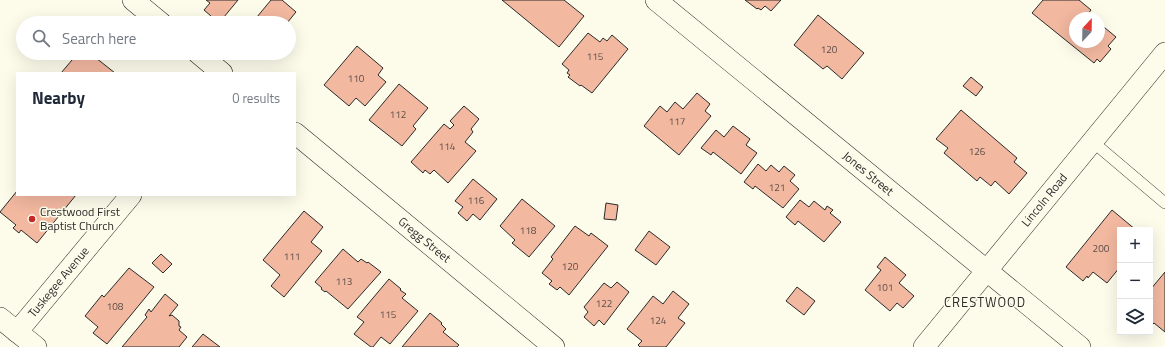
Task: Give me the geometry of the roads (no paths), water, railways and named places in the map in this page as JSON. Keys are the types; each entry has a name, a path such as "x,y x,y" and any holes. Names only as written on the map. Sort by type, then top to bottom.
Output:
{"street":[{"path":"133,0 152,16"},
{"name":"Jones Street","path":"656,0 1080,347"},
{"name":"Lincoln Road","path":"924,347 1165,54"},
{"path":"206,60 221,72"},
{"name":"Gregg Street","path":"296,134 554,347"},
{"name":"Tuskegee Avenue","path":"17,332 130,196"},
{"path":"0,318 36,347"}],"lane":[{"path":"1093,142 1165,203"}],"place":[{"name":"Crestwood First Baptist Church","path":"32,219"}],"district":[{"name":"CRESTWOOD","path":"985,302"}]}
